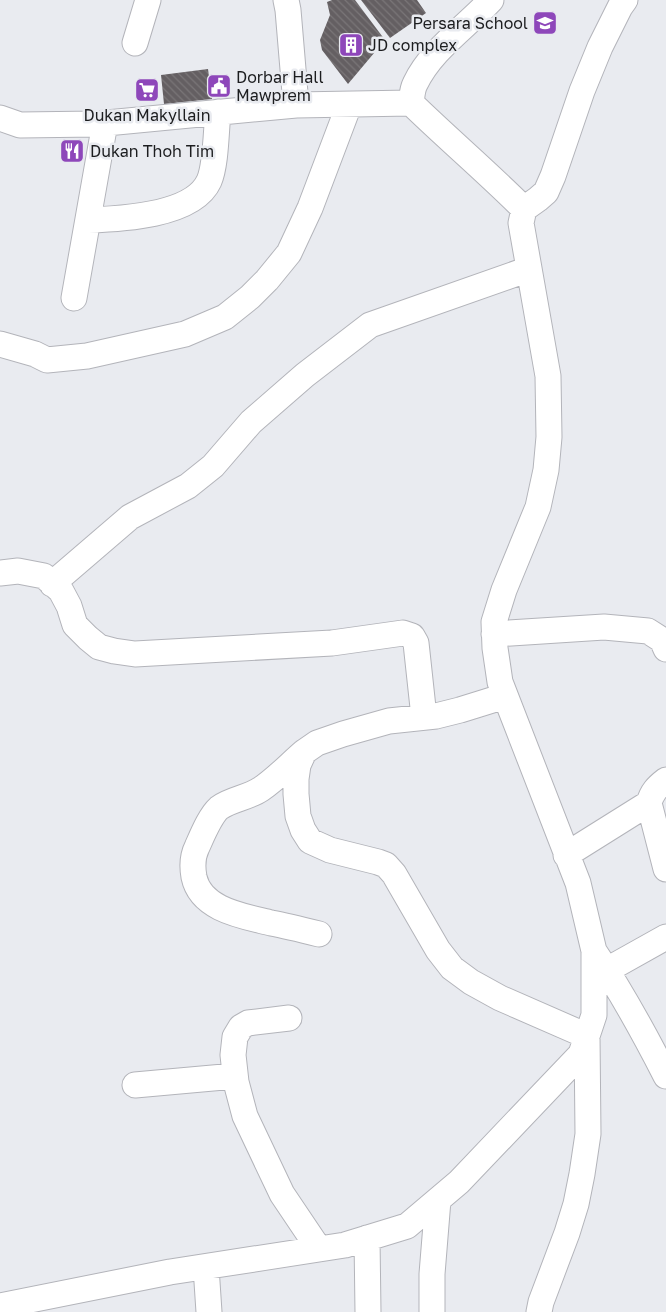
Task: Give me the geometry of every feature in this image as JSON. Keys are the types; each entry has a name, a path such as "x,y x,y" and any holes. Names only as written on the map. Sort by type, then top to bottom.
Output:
{"street":[{"path":"135,43 148,0"},
{"path":"286,0 296,105"},
{"path":"411,103 414,86 426,65 491,0"},
{"path":"625,0 600,47 582,91 546,192 524,209 521,223 548,376 549,437 547,462 538,507 504,590 494,622 494,634 500,682 578,883 600,961 644,1034 666,1076"},
{"path":"0,118 20,125 105,123 296,105 411,103 524,209"},
{"path":"0,344 35,354 47,360 87,356 185,334 225,317 250,297 289,252 310,208 349,104"},
{"path":"88,220 121,219 171,209 203,191 209,180 214,156 218,112"},
{"path":"74,298 105,123"},
{"path":"52,584 130,517 188,486 213,466 251,422 305,375 370,326 529,269"},
{"path":"0,573 18,571 44,576 61,591 76,625 88,638 99,647 121,652 135,654 332,643 403,633 412,636 416,642 424,717"},
{"path":"494,634 604,628 648,631 665,643"},
{"path":"319,934 240,915 217,906 202,894 196,885 192,857 212,816 227,803 261,789 304,752 317,744 343,734 389,721 436,716 505,696"},
{"path":"304,752 298,765 296,794 298,816 310,841 330,850 386,865 402,886 438,950 452,968 471,982 500,998 587,1036"},
{"path":"666,780 657,787 649,803 666,869"},
{"path":"566,855 649,803"},
{"path":"600,961 666,937"},
{"path":"0,1306 82,1301 170,1272 345,1244 407,1226 459,1182 581,1054 594,1016 600,961"},
{"path":"289,1018 248,1023 241,1027 235,1037 233,1055 235,1076 245,1116 282,1194 319,1249"},
{"path":"539,1312 540,1302 567,1233 576,1204 582,1174 588,1134 587,1036"},
{"path":"135,1085 235,1076"},
{"path":"432,1312 432,1274 438,1200"},
{"path":"367,1238 368,1312"},
{"path":"206,1267 209,1312"}],"building":[{"name":"JD complex","path":"332,0 355,0 385,40 348,84 322,50 320,40 330,15 327,2"},
{"path":"361,0 417,0 426,13 390,38"},
{"path":"208,69 212,99 164,104 161,75"}],"place":[{"name":"Persara School","path":"545,23"},
{"name":"JD complex","path":"351,45"},
{"name":"Dorbar Hall Mawprem","path":"219,86"},
{"name":"Dukan Makyllain","path":"147,90"},
{"name":"Dukan Thoh Tim","path":"72,151"}]}
